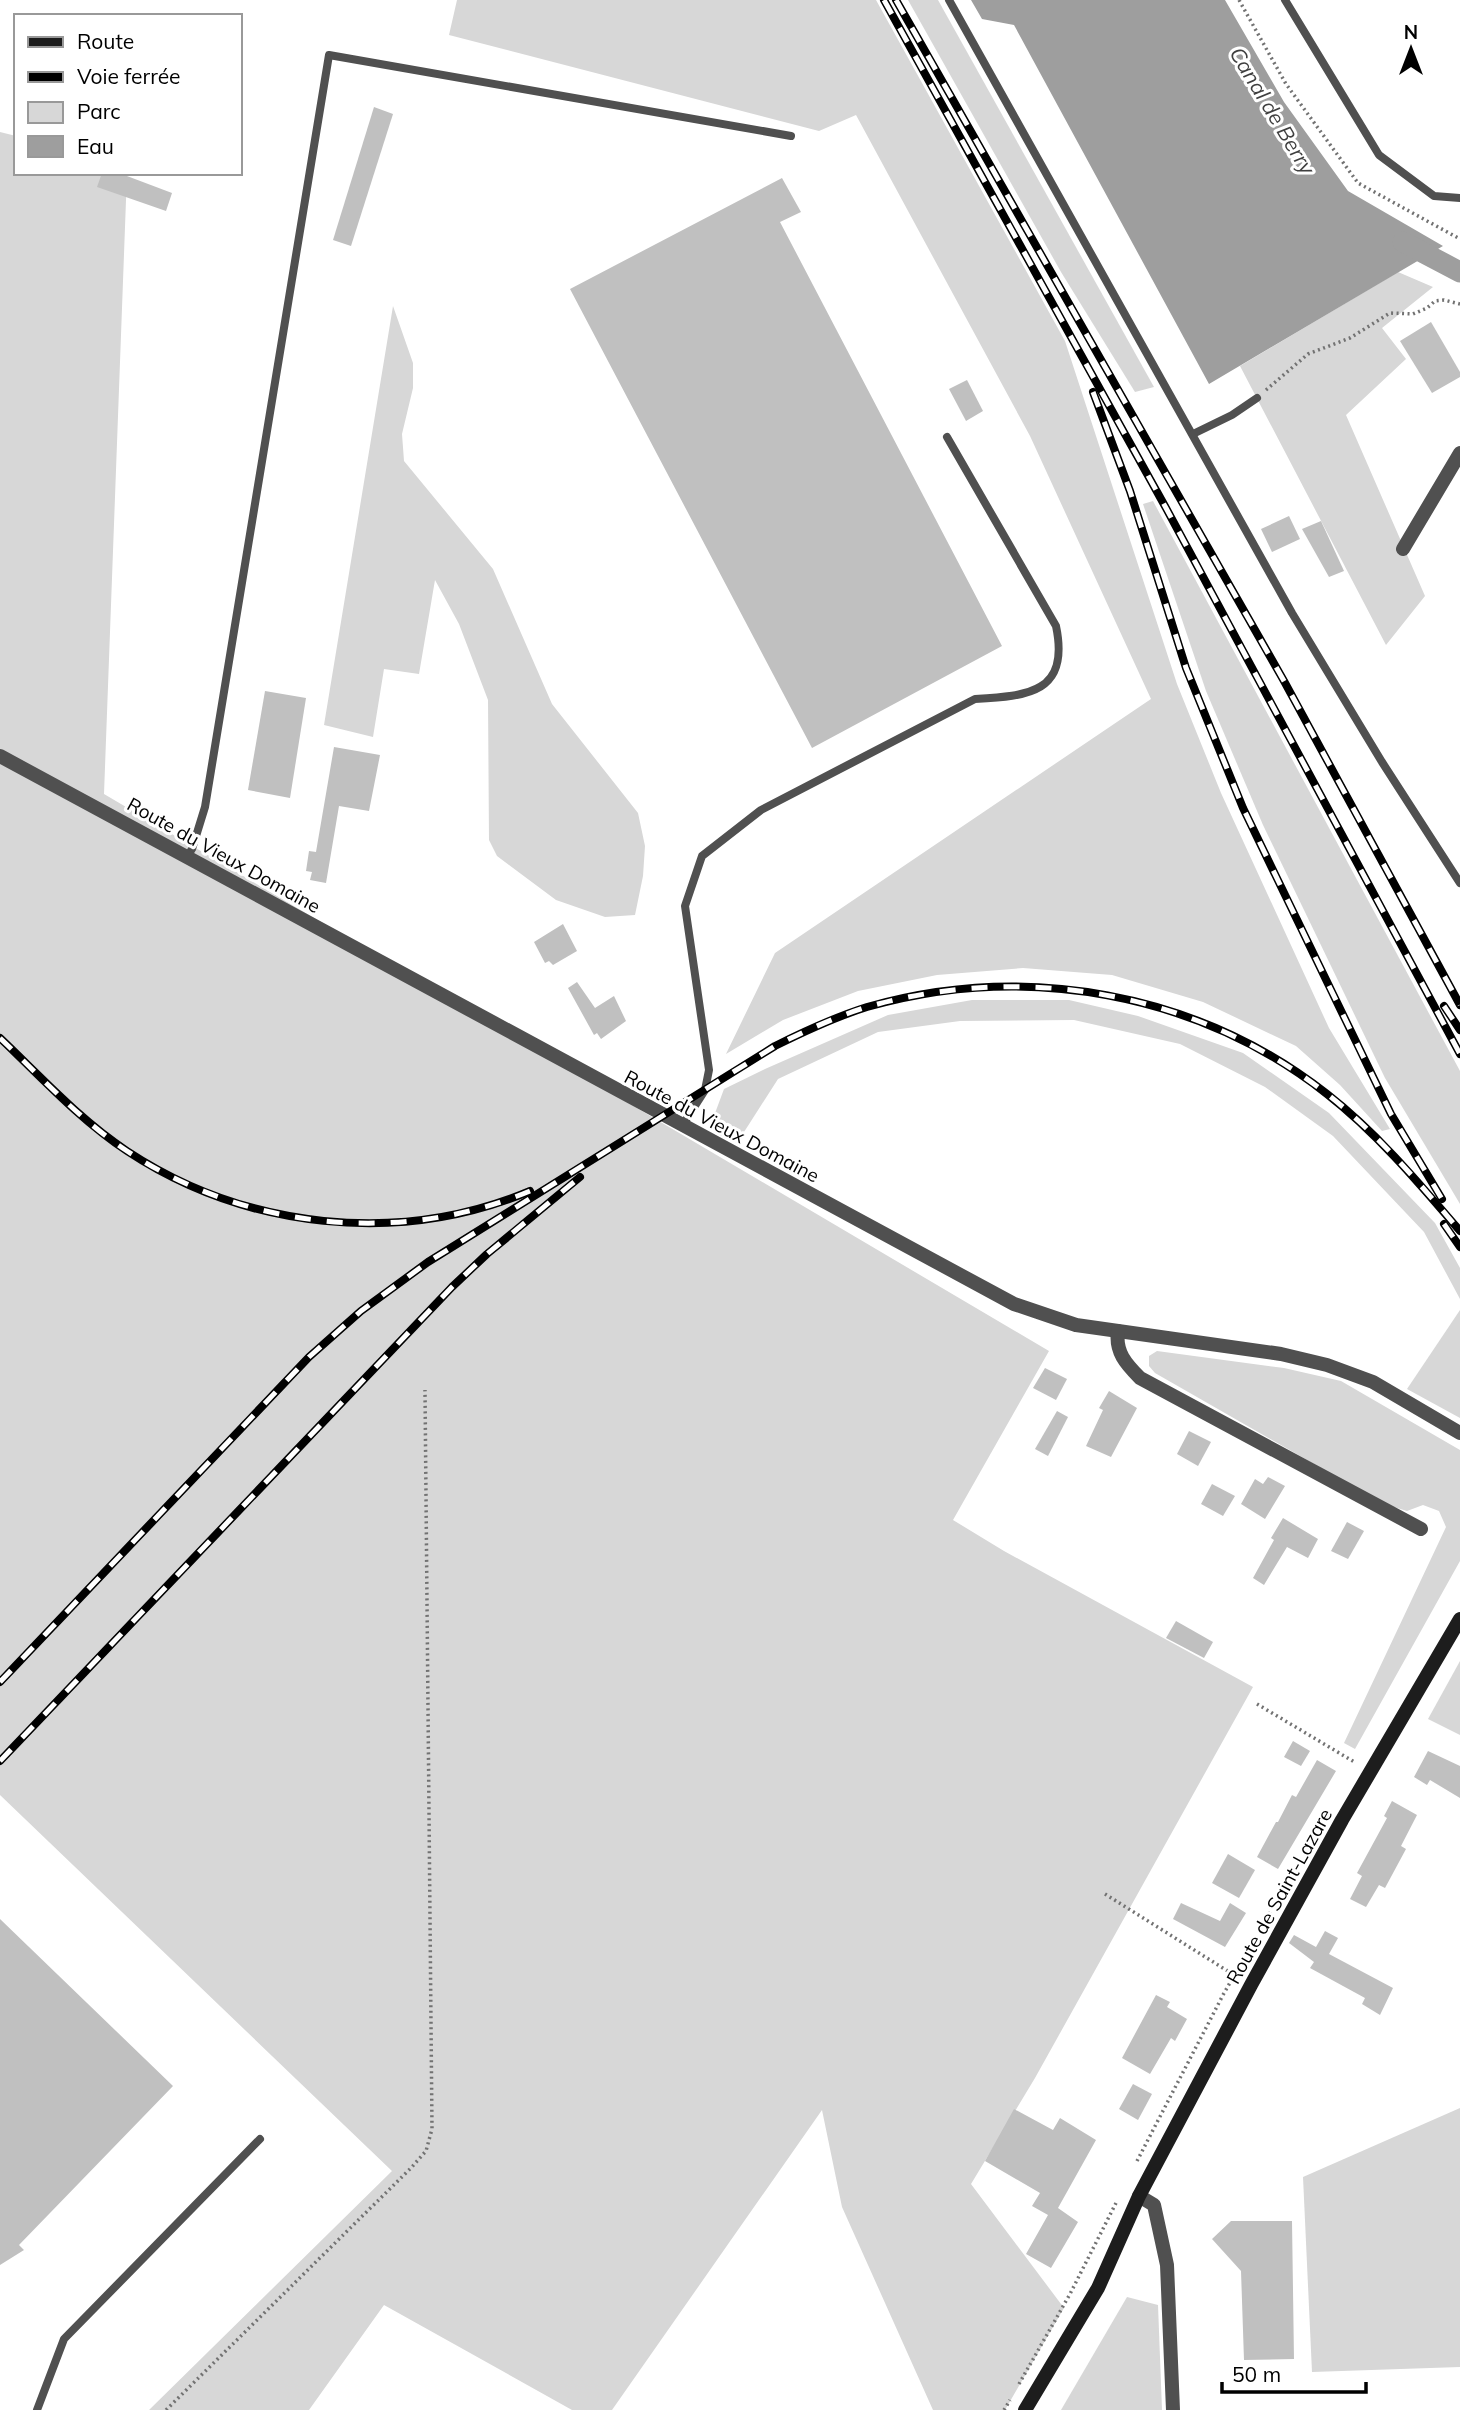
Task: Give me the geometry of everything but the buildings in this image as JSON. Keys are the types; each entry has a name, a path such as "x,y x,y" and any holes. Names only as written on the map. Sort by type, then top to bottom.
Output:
{"main road":[{"name":"Route de Saint-Lazare","path":"1025,2410 1098,2288 1139,2196 1251,1985 1370,1771 1460,1619"}],"street":[{"path":"1403,549 1460,453"},
{"name":"Route du Vieux Domaine","path":"0,756 1014,1304 1076,1325 1281,1354 1326,1365 1373,1382 1460,1433"},
{"path":"1118,1331 1116,1341 1122,1360 1140,1378 1421,1529"},
{"path":"1139,2196 1154,2205 1167,2265 1173,2410"}],"lane":[{"path":"949,0 1299,624 1382,762 1460,883"},
{"path":"1285,0 1380,155 1434,196 1460,198"},
{"path":"187,858 205,807 329,55 791,136"},
{"path":"1193,434 1232,415 1257,398"},
{"path":"682,1126 705,1090 709,1070 685,906 702,856 761,810 975,699 1014,697 1036,691 1056,671 1060,646 1056,626 947,438"},
{"path":"37,2410 64,2339 260,2139"}],"path":[{"path":"1239,0 1286,84 1358,183 1460,239"},
{"path":"1257,398 1308,354 1350,338 1390,313 1413,314 1427,308 1434,301 1444,300 1460,304"},
{"path":"166,2410 411,2168 426,2151 432,2129 425,1390"},
{"path":"1257,1704 1370,1771"},
{"path":"1105,1894 1251,1985"}],"green space":[{"path":"457,0 876,0 1065,341 1177,684 1221,793 1329,1028 1390,1129 1382,1131 1340,1085 1296,1046 1203,1002 1112,975 1023,968 937,975 858,991 783,1020 726,1054 775,953 1151,699 1030,436 856,115 819,131 449,35"},
{"path":"908,0 938,0 1154,387 1135,392 1061,272"},
{"path":"0,132 14,136 14,175 127,175 104,794 1049,1351 953,1520 1004,1551 1253,1687 1035,2078 971,2184 1064,2308 1005,2410 933,2410 842,2207 822,2110 612,2410 572,2410 384,2305 309,2410 149,2410 392,2171 0,1795"},
{"path":"1398,272 1433,287 1382,328 1406,359 1346,415 1425,596 1386,645 1240,366"},
{"path":"393,306 413,363 413,388 402,434 404,461 493,569 552,704 638,813 645,846 643,876 635,915 605,917 556,900 497,856 489,840 488,700 459,624 435,580 419,674 384,669 373,737 324,725"},
{"path":"1153,501 1460,1071 1460,1204 1385,1078 1263,825 1206,691 1143,504"},
{"path":"972,1000 1069,1000 1138,1016 1243,1053 1329,1113 1435,1223 1460,1268 1460,1299 1424,1232 1333,1136 1265,1087 1180,1044 1074,1020 960,1021 878,1032 778,1079 737,1143 715,1133 711,1124 724,1089 888,1015"},
{"path":"1460,1310 1460,1418 1407,1389"},
{"path":"1157,1351 1284,1368 1341,1381 1460,1450 1460,1561 1355,1749 1344,1743 1446,1527 1439,1511 1423,1505 1407,1511 1384,1504 1155,1373 1149,1366 1149,1356"},
{"path":"1460,1661 1460,1735 1428,1719"},
{"path":"1460,2108 1460,2367 1312,2372 1303,2177"},
{"path":"1127,2297 1158,2305 1162,2410 1061,2410"}],"water":[{"path":"971,0 1225,0 1284,102 1348,191 1443,246 1209,384 1014,25 982,19"}],"waterway":[{"name":"Canal de Berry","path":"1403,242 1460,272"}],"railway":[{"path":"884,0 1166,508 1460,1054"},
{"path":"896,0 1284,681 1460,1005"},
{"path":"1093,392 1130,491 1186,668 1243,808 1391,1114 1442,1199"},
{"path":"0,1682 309,1357 361,1311 428,1262 775,1046 867,1007 927,994 987,987 1048,988 1108,995 1166,1010 1222,1031 1276,1059 1345,1109 1397,1159 1460,1231"},
{"path":"1444,1006 1460,1030"},
{"path":"0,1038 61,1098 110,1139 173,1177 221,1198 272,1212 324,1221 376,1223 428,1219 480,1208 530,1191"},
{"path":"0,1761 452,1287 487,1254 580,1177"},
{"path":"1444,1224 1460,1247"}]}
